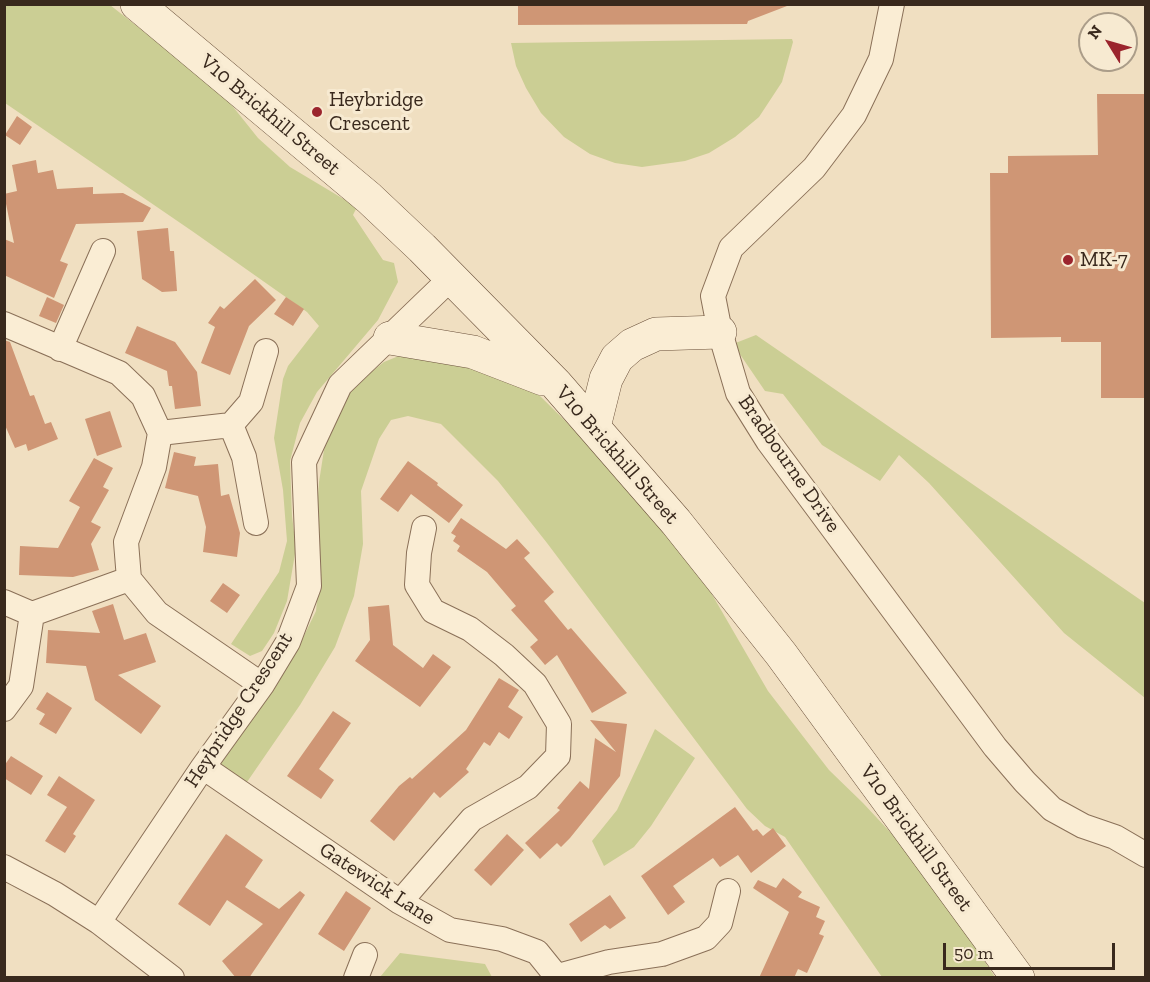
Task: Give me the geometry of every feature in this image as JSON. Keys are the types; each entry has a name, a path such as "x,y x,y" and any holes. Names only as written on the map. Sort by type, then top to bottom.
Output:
{"street":[{"name":"V10 Brickhill Street","path":"137,4 369,198 422,248 450,279 556,384 676,522 781,654 1018,978"},
{"name":"Bradbourne Drive","path":"892,4 881,59 854,115 814,168 731,248 712,296 738,393 768,441 995,747 1024,782 1052,809 1083,826 1115,837 1146,855"},
{"path":"60,349 103,251"},
{"name":"Heybridge Crescent","path":"99,922 203,767 262,685 288,642 309,586 304,462 340,385 450,279"},
{"path":"4,324 119,373 143,396 160,433 154,467 126,542 129,579 158,613 262,685"},
{"path":"594,427 606,379 617,358 632,345 656,334 720,332"},
{"path":"390,338 473,352 556,384"},
{"path":"160,433 231,425 251,402 266,351"},
{"path":"231,425 244,457 256,523"},
{"path":"400,902 472,819 528,787 558,756 559,724 535,684 504,655 470,629 433,611 417,585 419,553 424,528"},
{"path":"4,602 32,614 129,579"},
{"path":"4,709 21,686 32,614"},
{"name":"Gatewick Lane","path":"203,767 400,902 450,930 502,939 537,952 558,977"},
{"path":"4,867 55,894 99,922 172,978"},
{"path":"558,977 609,962 662,954 706,938 720,923 728,891"},
{"path":"356,978 365,955"}],"green space":[{"path":"4,5 110,5 222,93 258,138 290,167 357,207 353,215 383,260 394,263 398,282 378,320 317,392 300,423 290,461 296,548 287,601 274,633 262,651 250,656 231,644 279,572 287,541 283,490 274,438 283,379 288,366 319,326 307,312 5,103"},
{"path":"792,39 782,82 759,117 735,137 709,153 685,161 642,167 615,163 590,154 564,137 541,113 526,88 516,66 511,43"},
{"path":"756,335 1145,603 1145,698 1064,633 929,483 899,455 880,481 822,445 783,394 765,391 733,344"},
{"path":"406,353 508,372 540,396 626,481 710,591 768,691 829,770 919,863 995,977 882,977 785,837 765,826 747,809 498,481 441,424 408,416 391,420 379,439 361,491 363,544 354,596 335,647 300,705 247,782 219,765 298,648 316,611 320,568 317,510 319,482 324,450 332,425 345,398 366,376 384,362"},
{"path":"655,729 695,758 651,826 634,847 604,866 592,841 617,810"},
{"path":"400,953 485,964 492,977 380,977"}],"building":[{"path":"518,4 787,4 787,6 748,21 747,24 518,25"},
{"name":"MK-7","path":"1097,94 1146,94 1146,398 1101,398 1101,342 1061,342 1061,337 991,338 990,173 1008,173 1008,156 1098,155"},
{"path":"17,116 32,127 20,145 5,135"},
{"path":"36,160 38,173 53,170 57,189 93,187 93,194 123,193 151,208 143,222 76,224 60,261 68,264 54,298 4,275 4,239 14,243 4,194 17,191 12,165"},
{"path":"168,228 170,251 174,251 177,291 162,292 142,279 137,231"},
{"path":"255,279 276,300 249,326 230,375 201,363 215,327 208,323 220,306 224,309"},
{"path":"47,297 64,305 56,323 39,316"},
{"path":"286,297 304,309 293,326 274,314"},
{"path":"137,326 175,342 197,372 201,406 175,409 172,386 169,386 167,371 125,353"},
{"path":"4,340 10,342 30,396 34,395 45,424 51,422 58,439 28,451 26,444 15,448 4,423"},
{"path":"110,411 122,447 97,456 85,419"},
{"path":"174,452 196,457 194,466 218,464 221,496 229,494 240,533 237,557 203,552 206,527 198,496 165,488"},
{"path":"94,458 113,468 103,487 109,490 91,522 101,527 91,544 99,570 73,577 19,575 20,546 58,548 80,507 69,501"},
{"path":"408,461 463,505 449,523 411,494 398,512 380,499"},
{"path":"461,518 506,549 517,539 530,553 524,558 554,592 544,601 568,630 571,628 627,693 592,713 557,655 545,665 530,647 538,640 511,610 516,606 487,572 457,551 460,546 453,541 456,536 451,533"},
{"path":"223,583 240,595 227,613 210,601"},
{"path":"113,604 124,640 146,633 156,662 118,675 161,706 141,734 95,700 86,666 46,663 48,630 100,633 92,611"},
{"path":"389,605 393,645 423,668 433,654 451,667 420,707 355,661 370,640 368,607"},
{"path":"499,678 519,690 508,707 523,717 509,739 499,732 490,746 484,742 466,769 469,772 440,798 434,792 394,841 370,821 399,786 410,777 412,779 466,730"},
{"path":"47,692 72,708 56,734 39,724 45,714 36,709"},
{"path":"333,711 351,723 319,769 334,780 321,799 287,776"},
{"path":"590,720 627,724 620,776 570,838 561,847 557,843 540,859 525,843 560,810 557,808 580,781 589,789 595,738 616,752"},
{"path":"11,756 43,776 31,795 4,778 4,766"},
{"path":"59,776 95,800 73,834 76,836 65,853 45,841 67,807 47,795"},
{"path":"735,807 753,831 757,829 763,836 773,828 786,846 751,873 738,855 720,867 713,858 673,886 685,902 668,915 641,876"},
{"path":"226,834 263,860 245,887 279,909 300,891 305,895 249,978 236,978 222,961 263,924 227,900 210,926 178,904"},
{"path":"507,834 524,850 491,886 474,870"},
{"path":"783,878 802,892 798,897 820,907 816,917 825,921 819,934 824,936 807,973 798,969 794,978 759,978 789,912 753,888 758,880 776,888"},
{"path":"346,891 371,908 344,951 318,934"},
{"path":"610,895 626,918 610,929 605,925 581,942 569,924"}],"place":[{"name":"Heybridge Crescent","path":"317,112"},
{"name":"MK-7","path":"1068,260"}]}
